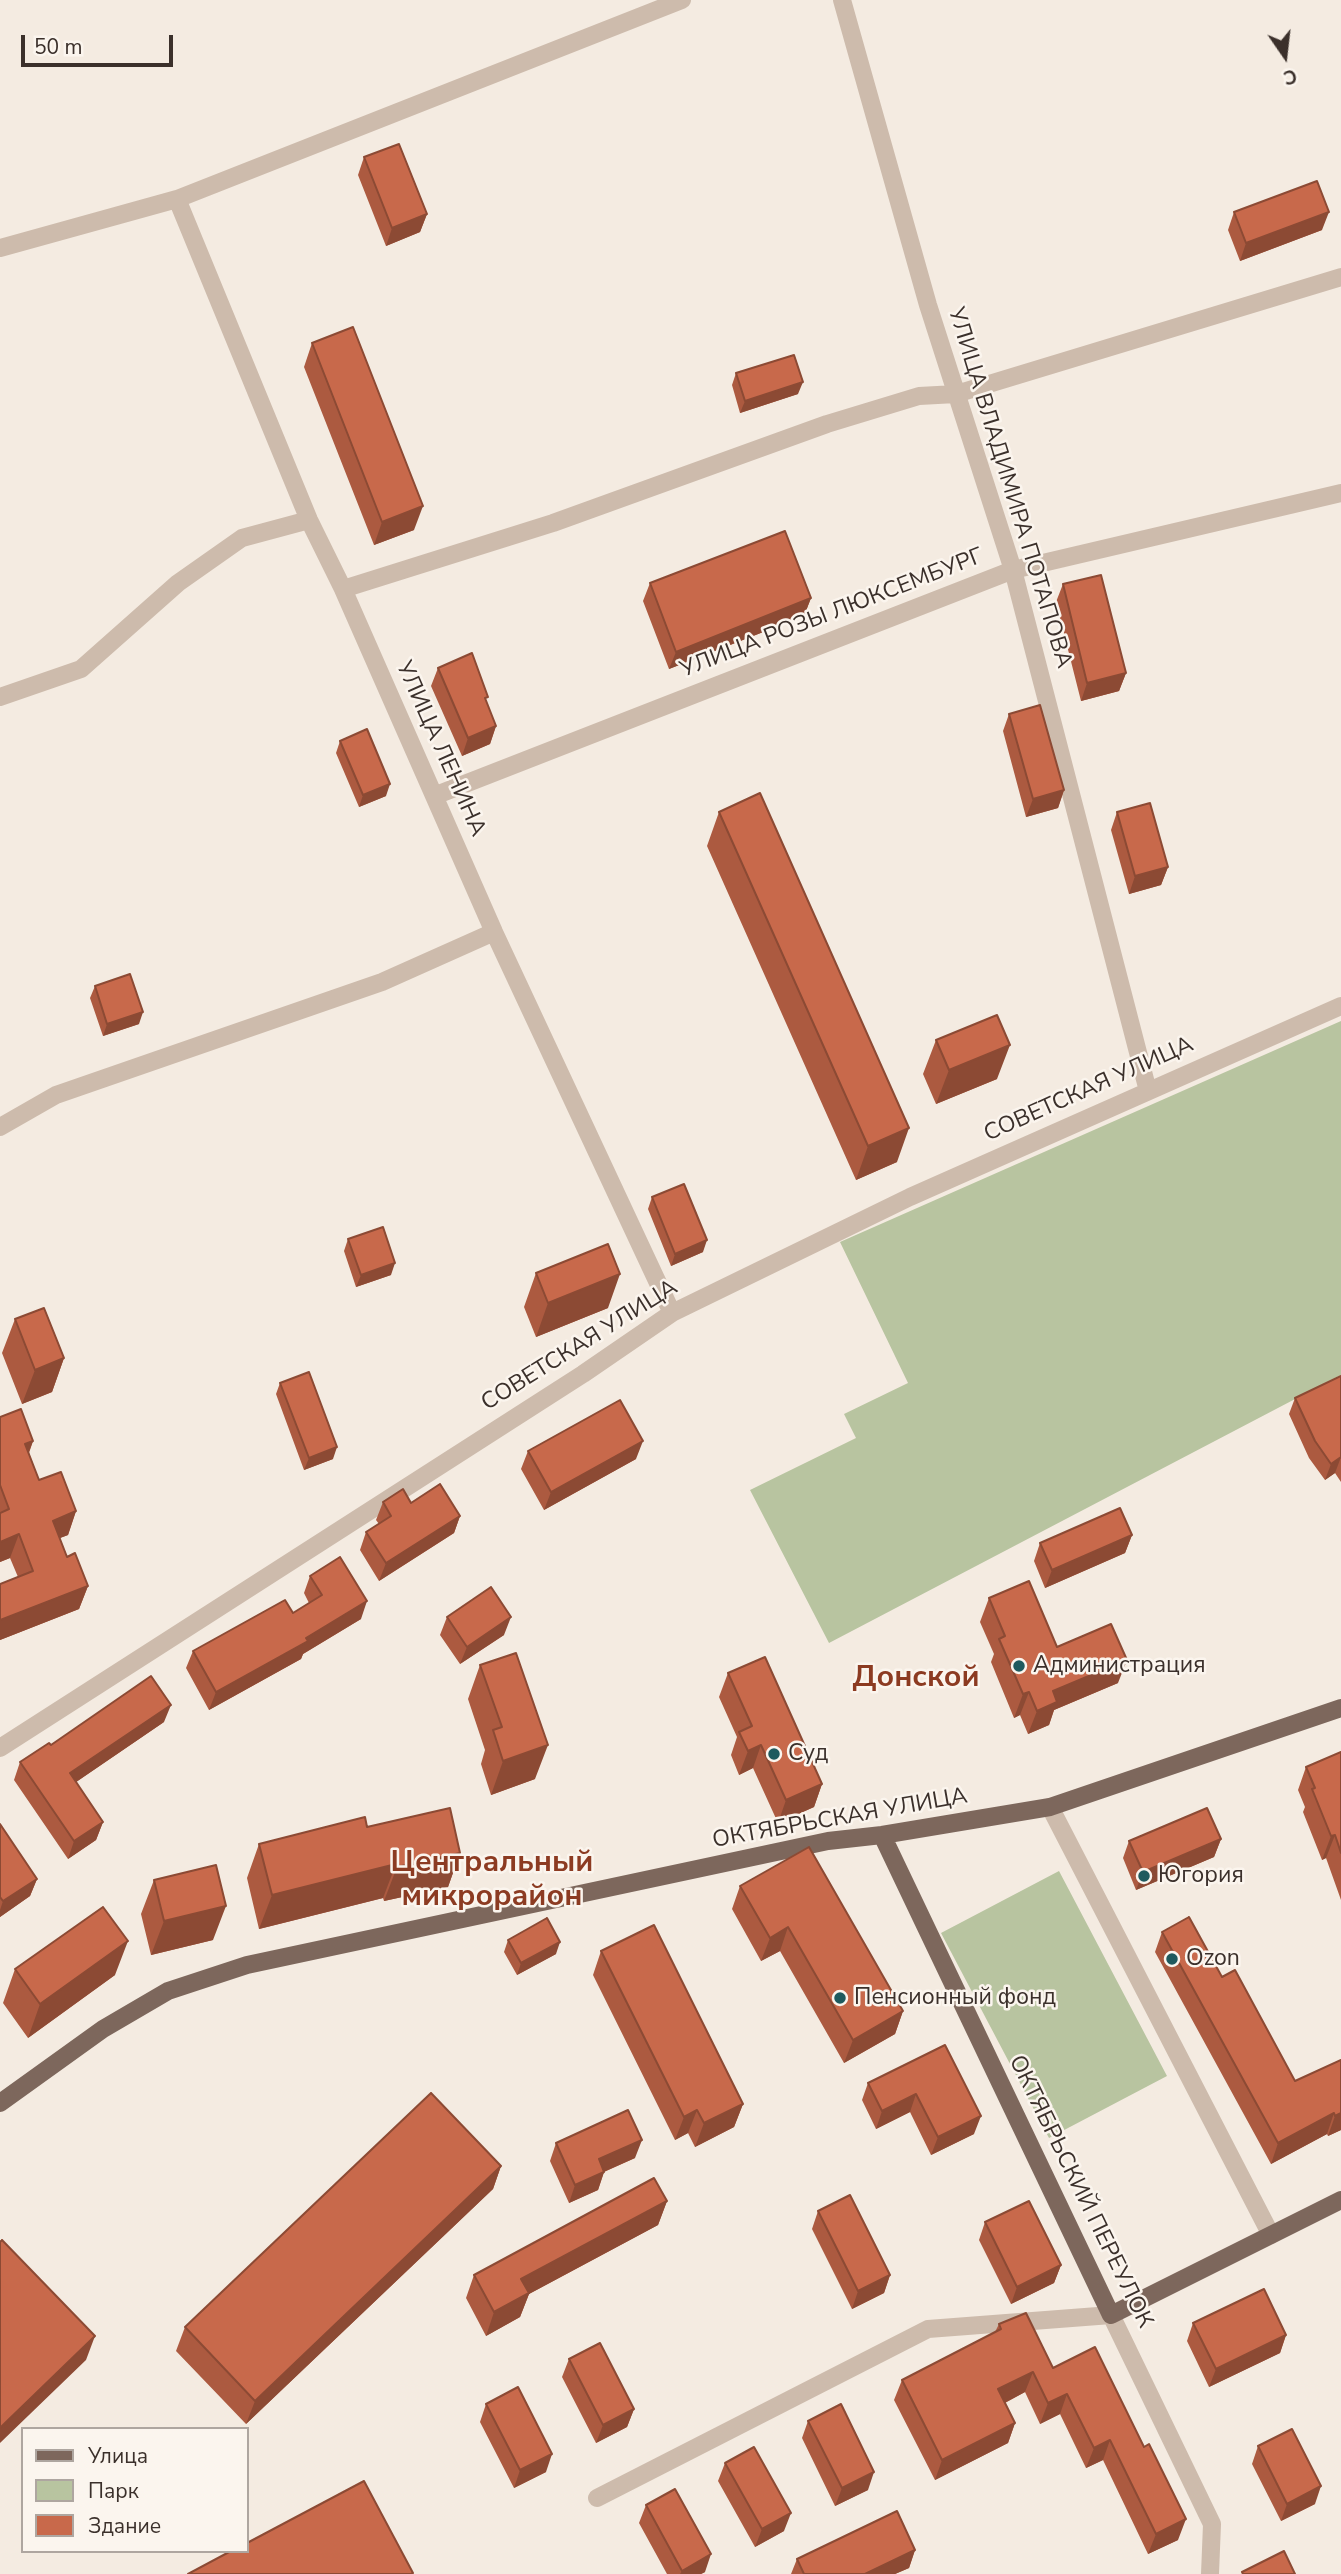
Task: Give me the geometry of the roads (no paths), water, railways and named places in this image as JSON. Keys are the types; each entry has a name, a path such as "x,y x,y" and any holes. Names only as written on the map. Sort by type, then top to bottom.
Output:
{"main road":[{"name":"ОКТЯБРЬСКАЯ УЛИЦА","path":"0,2104 103,2029 169,1991 247,1965 828,1840 882,1835 1049,1807 1341,1708"},
{"name":"ОКТЯБРЬСКИЙ ПЕРЕУЛОК","path":"882,1835 1111,2315"},
{"path":"1111,2315 1341,2200"}],"street":[{"path":"0,248 177,199 682,0"},
{"name":"УЛИЦА ВЛАДИМИРА ПОТАПОВА","path":"842,0 956,394 1013,570 1149,1091"},
{"name":"УЛИЦА ЛЕНИНА","path":"177,199 309,520 343,589 494,932 672,1313"},
{"path":"343,589 553,523 827,424 919,396 956,394 1341,277"},
{"name":"УЛИЦА РОЗЫ ЛЮКСЕМБУРГ","path":"433,796 1013,570 1341,493"},
{"path":"0,697 81,669 178,583 242,538 309,520"},
{"path":"0,1126 56,1095 382,982 494,932"},
{"name":"СОВЕТСКАЯ УЛИЦА","path":"0,1748 583,1374 672,1313 910,1197 1341,1006"},
{"path":"1049,1807 1271,2235"},
{"path":"597,2498 928,2329 1111,2315"},
{"name":"ОКТЯБРЬСКИЙ ПЕРЕУЛОК","path":"1111,2315 1212,2524 1210,2574"}],"place":[{"name":"Администрация","path":"1019,1666"},
{"name":"Суд","path":"774,1754"},
{"name":"Югория","path":"1144,1876"},
{"name":"Ozon","path":"1172,1959"},
{"name":"Пенсионный фонд","path":"840,1998"}],"district":[{"name":"Донской","path":"916,1679"},
{"name":"Центральный микрорайон","path":"492,1881"}]}
